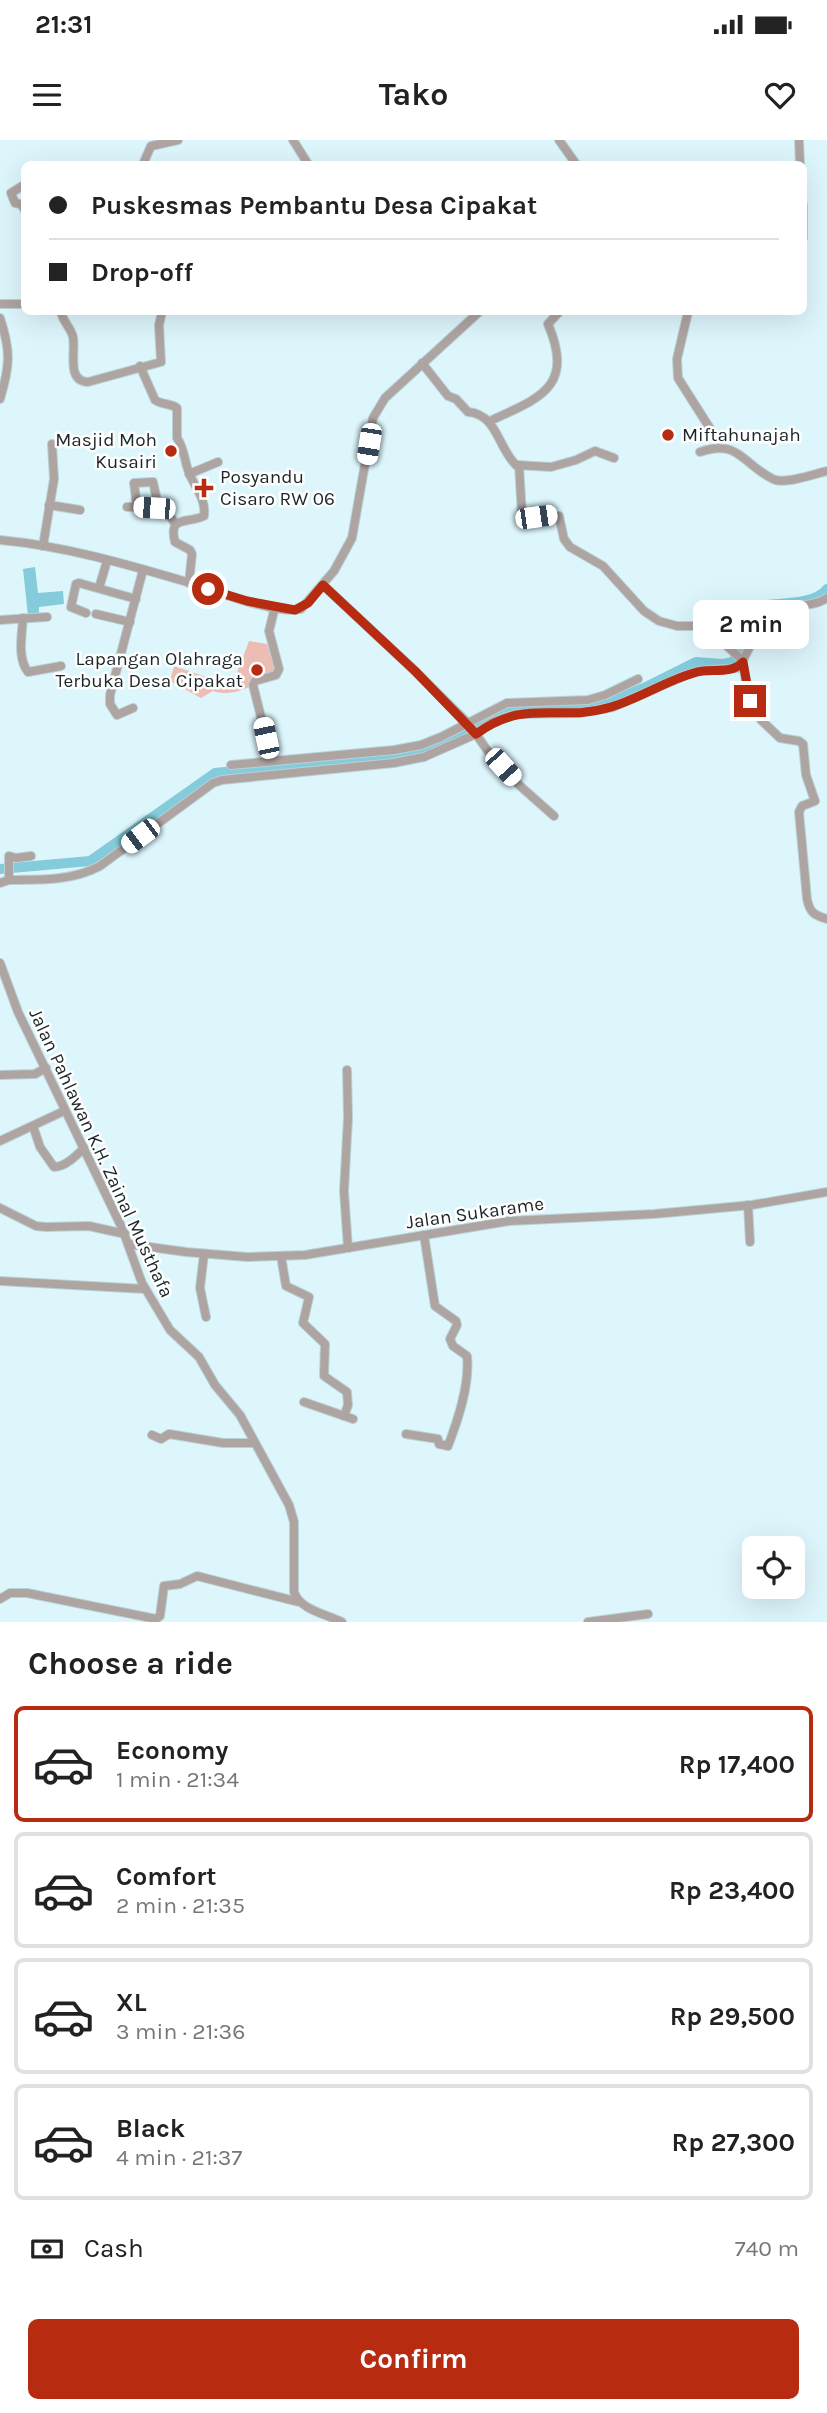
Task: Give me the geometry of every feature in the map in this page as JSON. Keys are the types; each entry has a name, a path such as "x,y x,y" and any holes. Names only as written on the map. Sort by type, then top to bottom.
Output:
{"street":[{"path":"144,161 153,143 178,140"},
{"path":"293,140 306,161"},
{"path":"559,140 574,161"},
{"path":"799,140 800,161"},
{"path":"21,187 11,192 15,203 21,204"},
{"path":"0,304 21,304"},
{"path":"62,315 65,325 73,335 74,367 78,379 82,382 161,362 159,326 161,315"},
{"path":"0,540 43,546 107,561 275,607 301,609 341,560 352,538 373,418 385,398 476,315"},
{"path":"489,421 536,398 546,392 553,383 556,373 556,348 548,321 555,315"},
{"path":"687,315 677,359 678,378 711,430"},
{"path":"0,318 9,355 0,398"},
{"path":"140,366 155,400 177,408 177,438 189,474 200,491 205,513 200,518 175,524"},
{"path":"416,369 448,396 456,399 467,411 489,421 511,460 519,466 551,467 595,451 614,458"},
{"path":"43,546 54,479 52,444"},
{"path":"701,452 724,447 744,457 750,466 773,480 784,481 827,471"},
{"path":"189,474 218,462"},
{"path":"519,466 522,515 529,518 559,516 564,539 570,547 603,566 644,611 659,621 677,626 701,626 712,632 739,658 750,701 761,720 780,738 803,744 806,775 816,801 802,806 799,812 807,899 810,911 827,919"},
{"path":"137,507 134,483 153,482 159,509"},
{"path":"49,505 80,510"},
{"path":"127,507 159,509 169,514 175,524 175,542 190,550 192,554 189,583"},
{"path":"99,588 107,561"},
{"path":"133,708 117,715 110,704 110,695 143,570"},
{"path":"86,613 71,607 76,584 136,599"},
{"path":"323,585 415,671 471,728 519,785 554,816"},
{"path":"32,856 9,856 6,875 69,877 85,874 100,866 213,783 262,766 394,750 516,714 579,713 612,707 686,675 700,671 732,670 767,613 775,609 825,602"},
{"path":"262,766 268,746 253,685 255,681 275,675 279,669 269,632 275,607"},
{"path":"96,614 130,622"},
{"path":"0,620 47,617"},
{"path":"23,618 21,650 24,667 28,672 61,666"},
{"path":"231,765 394,764 424,757 506,703 588,700 638,680"},
{"name":"Jalan Pahlawan K.H. Zainal Musthafa","path":"0,963 18,1012 125,1234 145,1289 170,1330 199,1357 215,1385 240,1415 292,1511 294,1592 299,1602"},
{"path":"0,1075 34,1074 46,1068"},
{"path":"346,1070 348,1118 344,1191 348,1248"},
{"path":"0,1140 64,1111"},
{"path":"33,1126 40,1147 54,1167 60,1167 84,1148"},
{"name":"Jalan Sukarame","path":"128,1244 247,1257 305,1255 509,1221 654,1214 748,1205 827,1192"},
{"path":"748,1205 750,1242"},
{"path":"0,1208 36,1226 89,1226 125,1234"},
{"path":"406,1434 438,1439 439,1444 448,1446 463,1396 467,1367 467,1356 453,1346 450,1339 457,1325 456,1321 435,1306 424,1236"},
{"path":"204,1254 200,1288 206,1317"},
{"path":"281,1255 286,1286 309,1297 303,1323 325,1344 324,1376 347,1392 348,1405 344,1416"},
{"path":"0,1281 145,1289"},
{"path":"304,1402 353,1419"},
{"path":"152,1435 161,1439 169,1434 223,1443 254,1443"},
{"path":"0,1599 10,1593 27,1593 156,1619 160,1616 164,1586 184,1583 197,1576 299,1602 342,1622"},
{"path":"588,1622 648,1614"}],"shaded area":[{"name":"Lapangan Olahraga Terbuka Desa Cipakat","path":"249,641 267,644 278,673 238,691 213,691 201,698 170,681 174,666 232,686"}],"water":[{"path":"35,567 38,593 63,591 64,604 39,607 39,614 28,616 23,569"}],"waterway":[{"path":"0,869 90,861 215,773 426,751 509,707 590,707 644,688 696,662 733,662 763,609 768,605 808,600 827,589"}],"place":[{"name":"Miftahunajah","path":"668,435"},
{"name":"Masjid Moh Kusairi","path":"171,451"},
{"name":"Posyandu Cisaro RW 06","path":"204,488"},
{"name":"Lapangan Olahraga Terbuka Desa Cipakat","path":"257,670"}],"route":[{"path":"208,589 247,601 295,610 308,603 323,585 415,671 476,734 506,716 530,712 593,712 655,690 686,675 700,671 732,670 743,662 750,701"}]}
